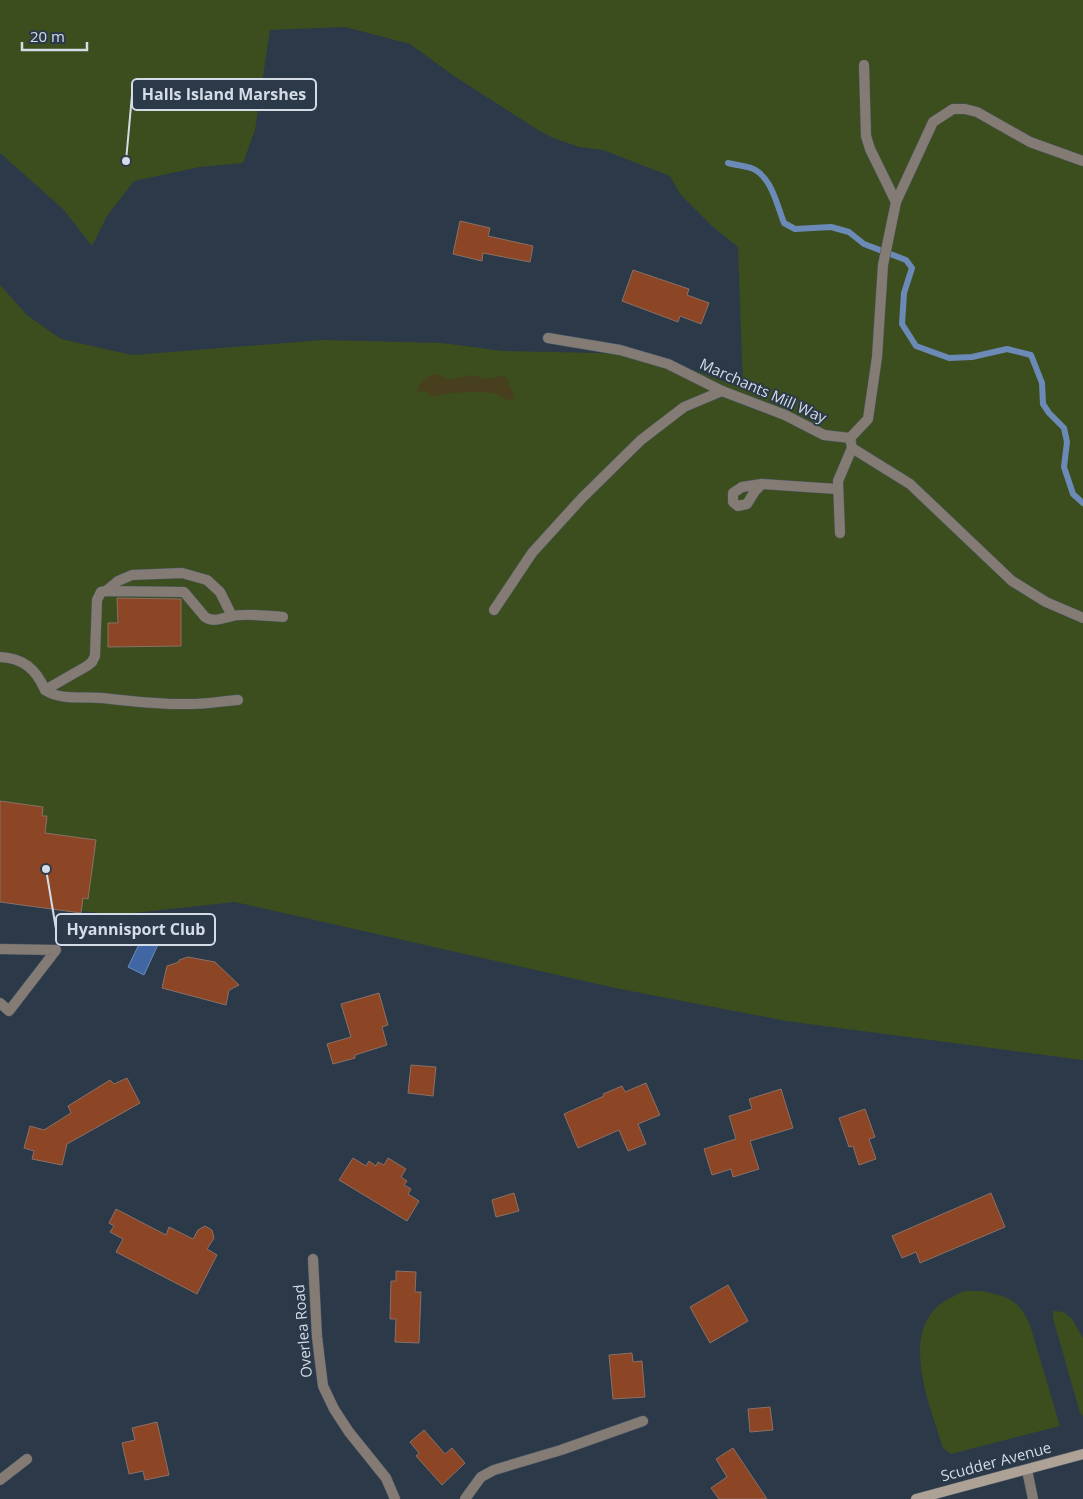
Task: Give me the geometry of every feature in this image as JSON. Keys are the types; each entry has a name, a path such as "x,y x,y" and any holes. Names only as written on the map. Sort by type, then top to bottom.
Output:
{"street":[{"path":"864,64 866,136 870,149 896,202"},
{"path":"840,533 838,480 851,443 868,419 877,357 883,265 896,202 933,122 953,109 978,112 1030,142 1083,161"},
{"name":"Marchants Mill Way","path":"548,338 628,352 668,364 722,391 785,415 824,435 851,443 910,484 1012,581 1046,602 1083,618"},
{"path":"494,610 532,553 582,498 641,440 684,407 722,391"},
{"path":"762,484 837,489"},
{"path":"106,591 118,581 132,575 182,573 207,580 220,592 232,616"},
{"path":"45,690 92,662 95,656 96,600 101,592 184,592 205,618 209,620 242,615 283,617"},
{"path":"0,657 23,662 33,669 45,690 64,696 104,698 127,702 191,704 238,700"},
{"path":"0,949 56,950 9,1010 0,1003"},
{"name":"Overlea Road","path":"313,1259 323,1386 334,1409 349,1432 386,1478 395,1499"},
{"path":"465,1499 481,1477 494,1470 561,1450 644,1421"},
{"name":"Scudder Avenue","path":"916,1499 1083,1454"},
{"path":"0,1480 27,1459"},
{"path":"1027,1470 1033,1499"}],"green space":[{"path":"0,0 1083,0 1083,1060 786,1021 615,988 235,902 115,915 0,901 0,285 27,315 61,339 132,355 323,340 442,343 503,351 642,354 702,373 743,389 738,247 712,226 680,194 670,176 603,150 579,147 553,138 454,76 410,44 345,27 270,30 255,130 243,163 200,167 134,181 107,216 92,246 63,209 0,153"},
{"path":"964,1291 982,1291 1012,1300 1026,1316 1060,1426 951,1454 943,1448 925,1390 920,1348 923,1328 932,1312 948,1299"},
{"path":"1053,1311 1064,1312 1072,1319 1083,1338 1083,1416 1080,1413 1053,1318"}],"sand":[{"path":"437,374 451,380 470,375 487,379 503,376 507,378 514,398 509,400 487,392 454,393 433,397 425,391 417,392 424,380"}],"water":[{"path":"146,930 161,938 144,975 128,967"}],"building":[{"path":"460,221 490,228 488,236 533,246 530,262 483,253 482,261 453,254"},
{"path":"633,270 689,289 687,295 709,303 701,324 680,316 678,322 622,301"},
{"path":"117,598 181,599 181,646 108,647 108,623 118,623"},
{"path":"0,801 43,807 42,816 47,816 45,833 96,840 88,899 83,898 81,913 0,902"},
{"path":"188,957 215,962 239,985 229,990 226,1005 162,988 167,966"},
{"path":"379,993 388,1025 382,1027 387,1045 355,1055 355,1058 333,1064 327,1044 351,1037 341,1004"},
{"path":"411,1065 436,1067 433,1096 408,1093"},
{"path":"127,1078 140,1103 67,1144 62,1165 32,1159 34,1151 24,1148 30,1126 44,1130 71,1113 68,1106 110,1080 114,1084"},
{"path":"646,1083 660,1115 638,1124 646,1144 628,1151 619,1130 578,1148 564,1114 622,1086 625,1092"},
{"path":"781,1089 793,1128 750,1141 759,1169 733,1177 731,1169 712,1175 704,1149 736,1139 729,1116 752,1109 749,1099"},
{"path":"865,1109 875,1137 869,1139 876,1159 859,1165 853,1146 849,1147 839,1118"},
{"path":"353,1158 366,1166 369,1161 376,1166 378,1162 384,1165 388,1158 406,1169 401,1177 407,1181 404,1185 411,1189 408,1194 419,1201 407,1221 339,1180"},
{"path":"514,1193 519,1211 496,1217 492,1200"},
{"path":"991,1193 1005,1227 920,1263 916,1252 902,1258 892,1236"},
{"path":"116,1209 166,1235 169,1227 193,1239 198,1230 205,1226 212,1230 214,1238 207,1249 217,1255 197,1294 116,1252 123,1239 110,1232 114,1226 109,1223"},
{"path":"396,1271 416,1272 415,1292 421,1292 419,1343 395,1342 396,1319 390,1319 391,1281 396,1281"},
{"path":"728,1285 748,1321 710,1343 690,1307"},
{"path":"632,1353 633,1362 642,1361 645,1397 613,1399 609,1355"},
{"path":"770,1407 773,1430 750,1432 748,1409"},
{"path":"157,1422 169,1475 145,1480 143,1471 129,1474 122,1443 135,1440 132,1428"},
{"path":"424,1430 445,1454 452,1448 465,1463 442,1485 416,1456 419,1453 410,1442"},
{"path":"733,1448 767,1499 719,1499 711,1488 727,1477 716,1459"}],"waterway":[{"path":"728,163 751,168 764,177 772,191 784,223 795,229 831,227 849,232 864,244 906,260 912,268 904,293 902,324 916,346 949,358 972,357 1007,349 1031,355 1042,383 1043,404 1064,428 1067,442 1064,467 1073,494 1083,503"}],"place":[{"name":"Halls Island Marshes","path":"126,161"},
{"name":"Hyannisport Club","path":"46,869"}]}
